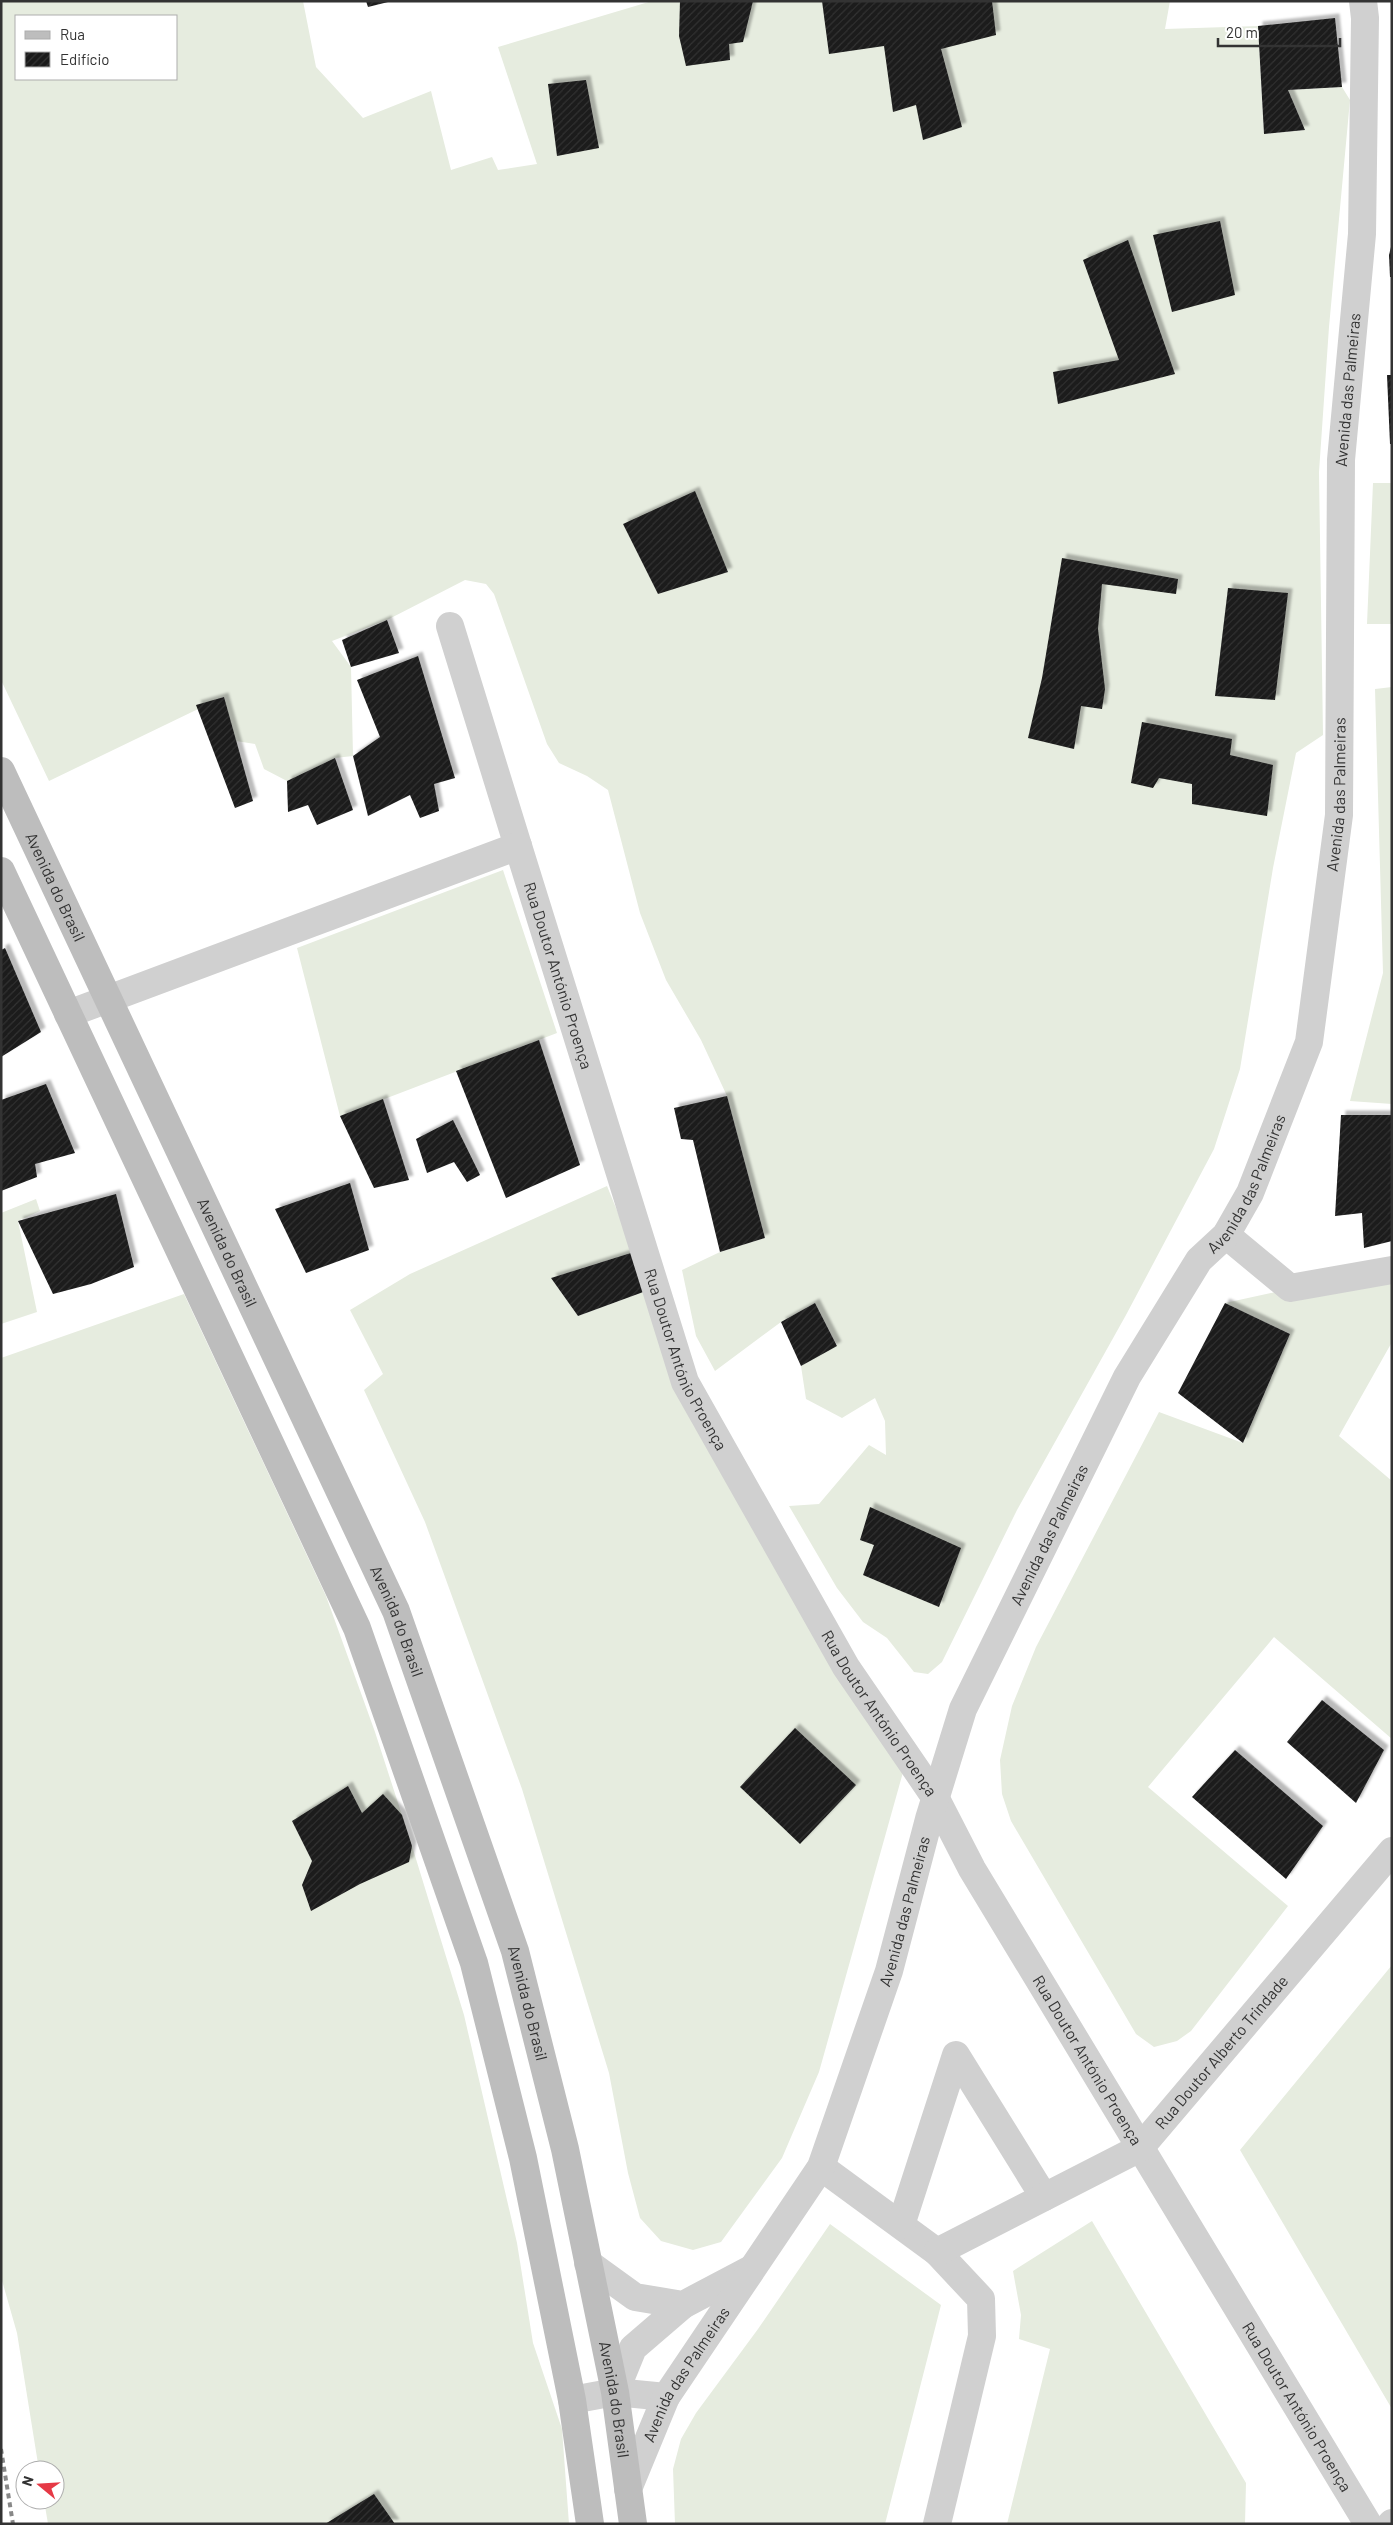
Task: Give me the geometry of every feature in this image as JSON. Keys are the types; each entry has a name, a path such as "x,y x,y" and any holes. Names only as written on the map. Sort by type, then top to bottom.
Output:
{"main road":[{"name":"Avenida do Brasil","path":"1,771 396,1611 515,1951 565,2149 615,2392 633,2524"},
{"path":"1,871 357,1628 474,1963 523,2158 572,2400 590,2524"}],"street":[{"name":"Avenida das Palmeiras","path":"628,2489 666,2396 821,2167 889,1971 935,1797 963,1709 1127,1378 1199,1260 1226,1235 1250,1193 1309,1042 1339,815 1341,460 1362,234 1365,18 1363,1"},
{"name":"Rua Doutor António Proença","path":"450,626 685,1382 846,1667 935,1797 972,1869 1368,2524"},
{"path":"68,1014 518,846"},
{"path":"1226,1235 1290,1288 1392,1270"},
{"name":"Rua Doutor Alberto Trindade","path":"937,2252 1140,2148 1392,1851"},
{"path":"901,2225 956,2056 1044,2196"},
{"path":"821,2167 937,2252 981,2299 982,2336 937,2524"},
{"path":"588,2263 635,2297 683,2305"},
{"name":"Avenida das Palmeiras","path":"615,2392 633,2348 683,2305 755,2267"},
{"path":"572,2400 615,2392 666,2396"}],"shaded area":[{"path":"1,1 303,1 316,67 363,118 431,91 451,170 492,157 498,170 537,164 498,47 652,1 1170,1 1165,29 1258,26 1264,134 1305,130 1288,90 1342,87 1350,100 1329,327 1319,472 1323,735 1296,753 1273,868 1240,1069 1214,1149 1126,1315 1017,1510 942,1662 928,1674 914,1672 887,1638 863,1622 837,1588 789,1506 819,1504 869,1445 886,1455 885,1421 875,1398 842,1418 806,1399 801,1366 837,1345 815,1303 781,1322 715,1371 696,1336 682,1270 720,1252 765,1238 727,1096 701,1040 666,980 640,913 608,790 587,776 559,763 547,744 494,594 486,584 465,580 387,620 332,641 351,667 353,756 335,758 287,781 264,769 255,744 236,741 223,697 49,781 1,680"},
{"path":"1373,483 1392,483 1392,624 1367,624"},
{"path":"1392,687 1392,1104 1350,1101 1383,973 1375,689"},
{"path":"503,870 557,1033 340,1116 297,948"},
{"path":"607,1186 634,1252 551,1278 578,1316 646,1291 907,1758 819,2072 782,2158 721,2242 693,2250 661,2241 640,2218 628,2173 609,2073 522,1789 425,1522 364,1390 383,1374 350,1310 410,1274"},
{"path":"36,1199 40,1211 18,1221 37,1312 1,1324 1,1213"},
{"path":"1392,1267 1392,1342 1339,1436 1392,1481 1392,1739 1274,1637 1148,1787 1288,1906 1191,2031 1177,2041 1154,2047 1136,2034 1011,1821 1002,1794 1000,1760 1012,1706 1036,1647 1159,1412 1243,1443 1290,1334 1225,1303"},
{"path":"184,1294 326,1596 375,1732 412,1846 464,2015 517,2243 533,2343 562,2429 569,2524 48,2524 46,2510 65,2510 65,2460 37,2460 17,2333 1,2277 1,1358"},
{"path":"1392,1965 1392,2409 1240,2150"},
{"path":"1092,2221 1246,2483 1245,2524 1007,2524 1050,2349 1019,2339 1021,2315 1013,2271"},
{"path":"830,2224 941,2305 885,2524 675,2524 673,2469 681,2439 696,2413 758,2329"}],"building":[{"path":"366,1 388,1 388,2 368,7"},
{"path":"680,1 753,1 743,42 729,44 730,60 686,66 679,36"},
{"path":"822,1 992,1 996,35 941,49 962,127 923,140 916,105 893,112 884,46 829,54"},
{"path":"1335,18 1342,87 1288,90 1305,130 1264,134 1258,26"},
{"path":"586,80 599,148 557,156 548,84"},
{"path":"1220,221 1235,295 1172,312 1153,235"},
{"path":"1128,240 1175,374 1058,404 1053,372 1119,360 1083,260"},
{"path":"1391,247 1392,277 1390,277 1389,255"},
{"path":"1387,375 1392,375 1392,444 1390,444"},
{"path":"695,491 728,572 658,594 623,524"},
{"path":"1062,558 1178,579 1176,594 1102,584 1098,629 1105,689 1102,709 1081,706 1074,749 1028,738 1042,678"},
{"path":"1228,588 1288,593 1275,700 1215,696"},
{"path":"387,620 399,653 351,667 342,640"},
{"path":"418,656 455,778 434,784 439,811 420,818 410,795 368,816 353,756 380,737 357,680"},
{"path":"224,697 253,801 235,808 196,705"},
{"path":"1142,722 1232,739 1230,755 1273,765 1267,816 1192,804 1192,784 1159,778 1153,788 1131,783"},
{"path":"335,758 353,810 317,825 308,805 288,812 287,781"},
{"path":"5,948 41,1032 1,1057 1,950"},
{"path":"539,1040 580,1165 506,1198 456,1071"},
{"path":"46,1084 75,1153 35,1164 37,1177 1,1191 1,1100"},
{"path":"727,1096 765,1238 720,1252 693,1140 681,1139 674,1108"},
{"path":"383,1099 409,1180 374,1188 340,1116"},
{"path":"1341,1115 1392,1115 1392,1241 1364,1248 1362,1213 1335,1216"},
{"path":"453,1120 480,1175 467,1182 454,1162 427,1173 416,1139"},
{"path":"350,1183 369,1250 306,1273 275,1209"},
{"path":"116,1194 134,1267 91,1284 53,1294 18,1221"},
{"path":"634,1252 646,1291 578,1316 551,1278"},
{"path":"815,1303 837,1346 801,1366 781,1322"},
{"path":"1225,1303 1290,1334 1243,1443 1178,1393"},
{"path":"870,1507 961,1548 939,1607 863,1575 874,1545 860,1540"},
{"path":"1322,1700 1384,1750 1356,1803 1287,1742"},
{"path":"795,1728 856,1785 800,1844 740,1787"},
{"path":"1235,1750 1323,1826 1286,1879 1192,1797"},
{"path":"348,1786 362,1813 383,1794 402,1815 412,1846 409,1862 360,1884 311,1911 302,1885 312,1861 292,1821"},
{"path":"374,2494 395,2524 325,2524"}],"railway":[{"path":"1,2449 13,2524"}]}
